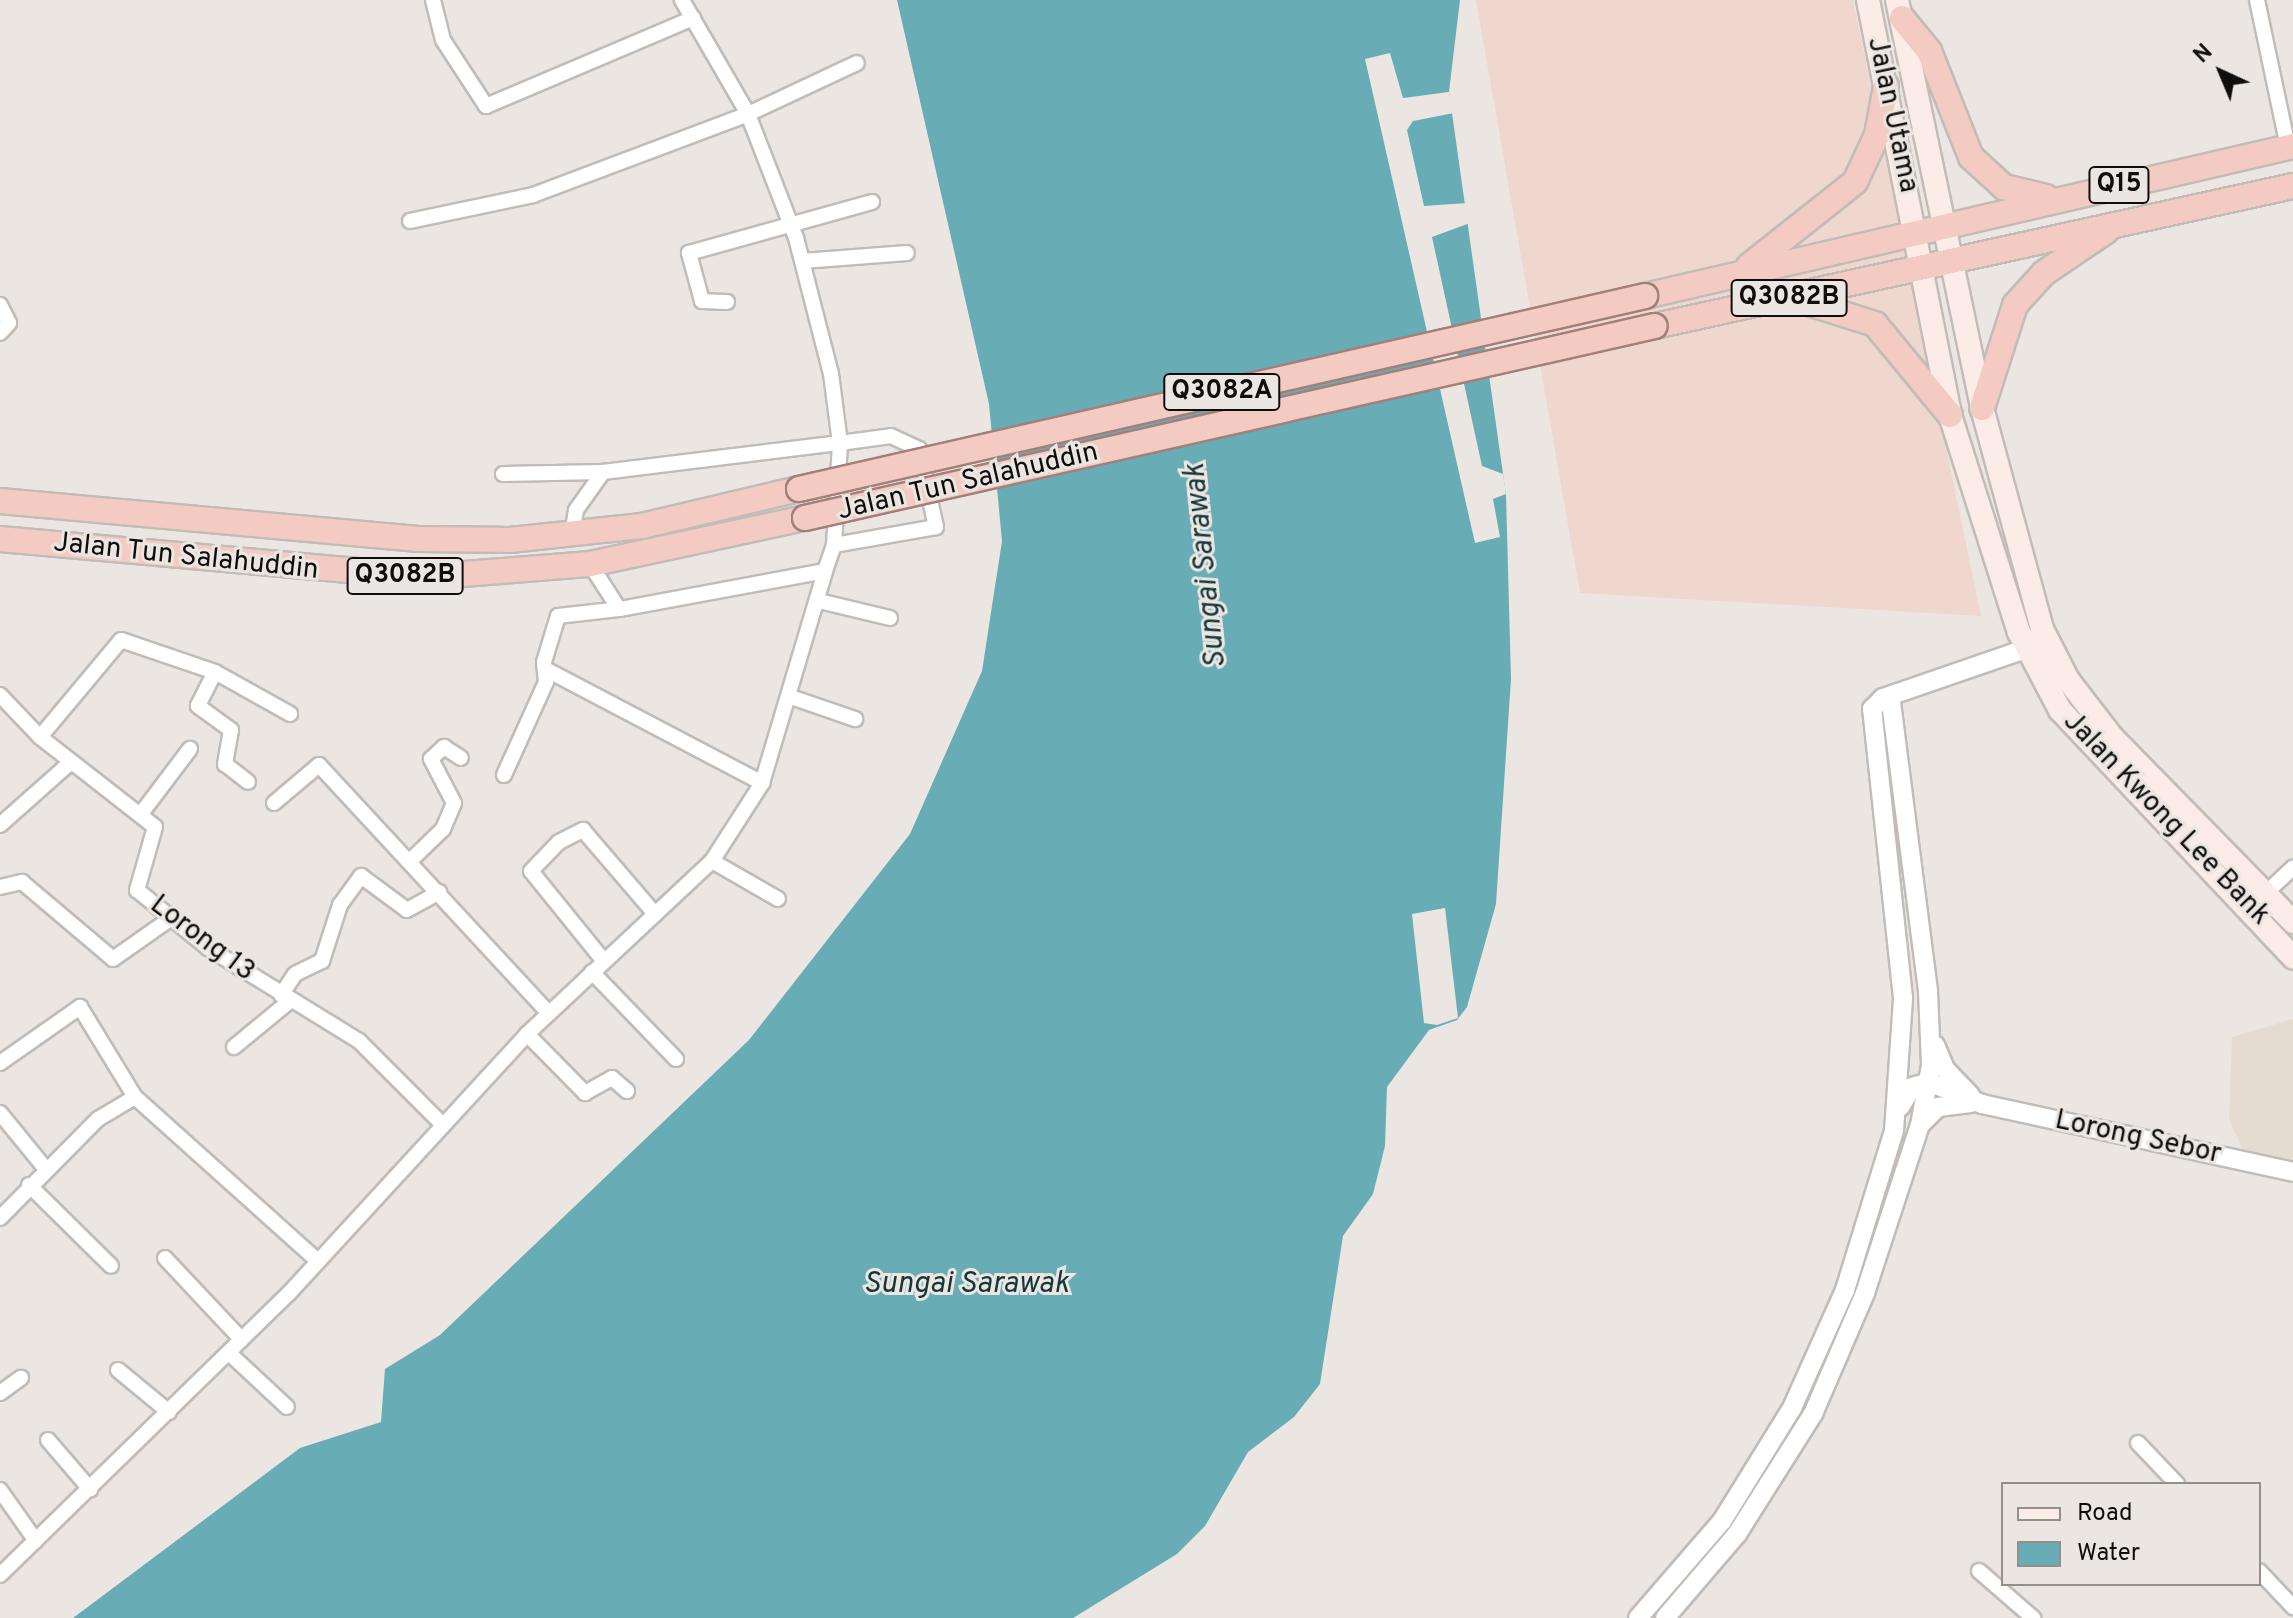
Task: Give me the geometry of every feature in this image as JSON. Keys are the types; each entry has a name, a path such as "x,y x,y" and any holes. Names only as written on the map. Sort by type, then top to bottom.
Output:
{"highway":[{"path":"1900,9 1929,51 1963,143 1981,168 2019,194 2065,198"},
{"path":"1741,272 1855,182 1877,135 1886,86"},
{"name":"Q15","path":"1916,231 2291,147"},
{"name":"Q15","path":"1923,266 2293,186"},
{"path":"1982,408 1992,360 2015,305 2044,273 2118,223"},
{"name":"Jalan Tun Salahuddin","path":"0,501 418,539 572,535 799,489 1916,231"},
{"name":"Jalan Tun Salahuddin","path":"0,539 427,577 590,564 1923,266"},
{"path":"1790,297 1849,310 1875,324 1950,415"}],"main road":[{"name":"Jalan Utama","path":"1868,0 1923,266"},
{"name":"Jalan Utama","path":"1900,9 1952,259"},
{"name":"Jalan Kwong Lee Bank","path":"1952,259 1982,408 2022,570 2068,680 2112,737 2269,890 2293,922"},
{"name":"Jalan Kwong Lee Bank","path":"1923,266 1950,415 2028,648 2060,710 2293,957"}],"street":[{"path":"433,0 443,40 486,106 693,18"},
{"path":"0,1575 242,1340 527,1034 712,861 762,783 791,697 834,545 840,443 803,261 789,220 748,114 682,0"},
{"path":"2257,0 2291,147"},
{"path":"410,221 533,195 748,114 857,63"},
{"path":"727,302 702,301 689,253 789,220 872,202"},
{"path":"803,261 907,253"},
{"path":"0,305 9,323 0,333"},
{"path":"503,474 603,472 891,436 919,449 939,520 925,532 834,545"},
{"path":"572,535 576,510 603,472"},
{"path":"590,564 619,609"},
{"path":"762,783 549,671 544,662 558,616 619,609 825,571"},
{"path":"819,601 890,618"},
{"path":"40,737 121,640 215,672 290,714"},
{"path":"1638,1618 1722,1521 1792,1408 1845,1290 1895,1117 1903,1033 1868,722 1890,696 2028,648"},
{"path":"504,775 549,671"},
{"path":"215,672 198,706 231,730 225,764 248,782"},
{"path":"0,695 40,737 140,815 190,749"},
{"path":"1665,1618 1737,1534 1813,1414 1865,1293 1920,1125 1929,1082 1931,1032 1890,696"},
{"path":"791,697 855,719"},
{"path":"411,860 443,829 454,803 431,759 444,747 461,758"},
{"path":"0,825 71,762"},
{"path":"274,803 319,765 411,860 549,1013"},
{"name":"Lorong 13","path":"140,815 157,835 134,881 170,919 286,998 359,1041 443,1125"},
{"path":"603,960 531,871 583,830 655,914"},
{"path":"712,861 778,899"},
{"path":"2269,890 2291,875"},
{"path":"234,1047 286,998 295,974 322,961 340,905 361,876 407,910 439,892"},
{"path":"0,887 10,879 22,882 113,959 170,919"},
{"path":"592,972 676,1059"},
{"path":"0,1063 80,1007 135,1097 318,1261"},
{"path":"1931,1032 1945,1069 1982,1104"},
{"path":"527,1034 585,1093 612,1078 627,1091"},
{"path":"1895,1117 1912,1087 1929,1082 1982,1104"},
{"path":"0,1218 45,1168 98,1119 135,1097"},
{"path":"1920,1125 1938,1107 1982,1104"},
{"name":"Lorong Sebor","path":"1982,1104 2293,1172"},
{"path":"0,1113 45,1168"},
{"path":"29,1185 111,1266"},
{"path":"165,1258 242,1340"},
{"path":"229,1353 287,1407"},
{"path":"118,1370 169,1412"},
{"path":"0,1393 21,1378"},
{"path":"48,1440 90,1489"},
{"path":"2138,1443 2175,1482"},
{"path":"0,1490 36,1541"},
{"path":"1979,1571 2033,1618"},
{"path":"2261,1573 2293,1607"}],"shaded area":[{"path":"1476,0 1853,0 1981,616 1580,593"},
{"path":"2293,1019 2293,1168 2244,1152 2229,1120 2232,1037"}],"water":[{"name":"Sungai Sarawak","path":"897,0 1460,0 1449,92 1506,495 1511,679 1496,904 1467,1007 1457,1020 1429,1030 1387,1087 1385,1146 1373,1194 1343,1236 1320,1384 1294,1417 1248,1452 1205,1526 1177,1554 1073,1618 73,1618 300,1448 381,1422 385,1369 440,1335 749,1040 910,834 982,671 1002,541 989,404"}],"pier":[{"path":"1390,53 1403,98 1449,92 1454,113 1413,121 1407,130 1424,206 1467,203 1470,223 1432,237 1482,466 1503,474 1506,494 1493,499 1500,537 1475,543 1365,59"},
{"path":"1445,908 1458,1018 1437,1025 1424,1023 1412,914"}]}
